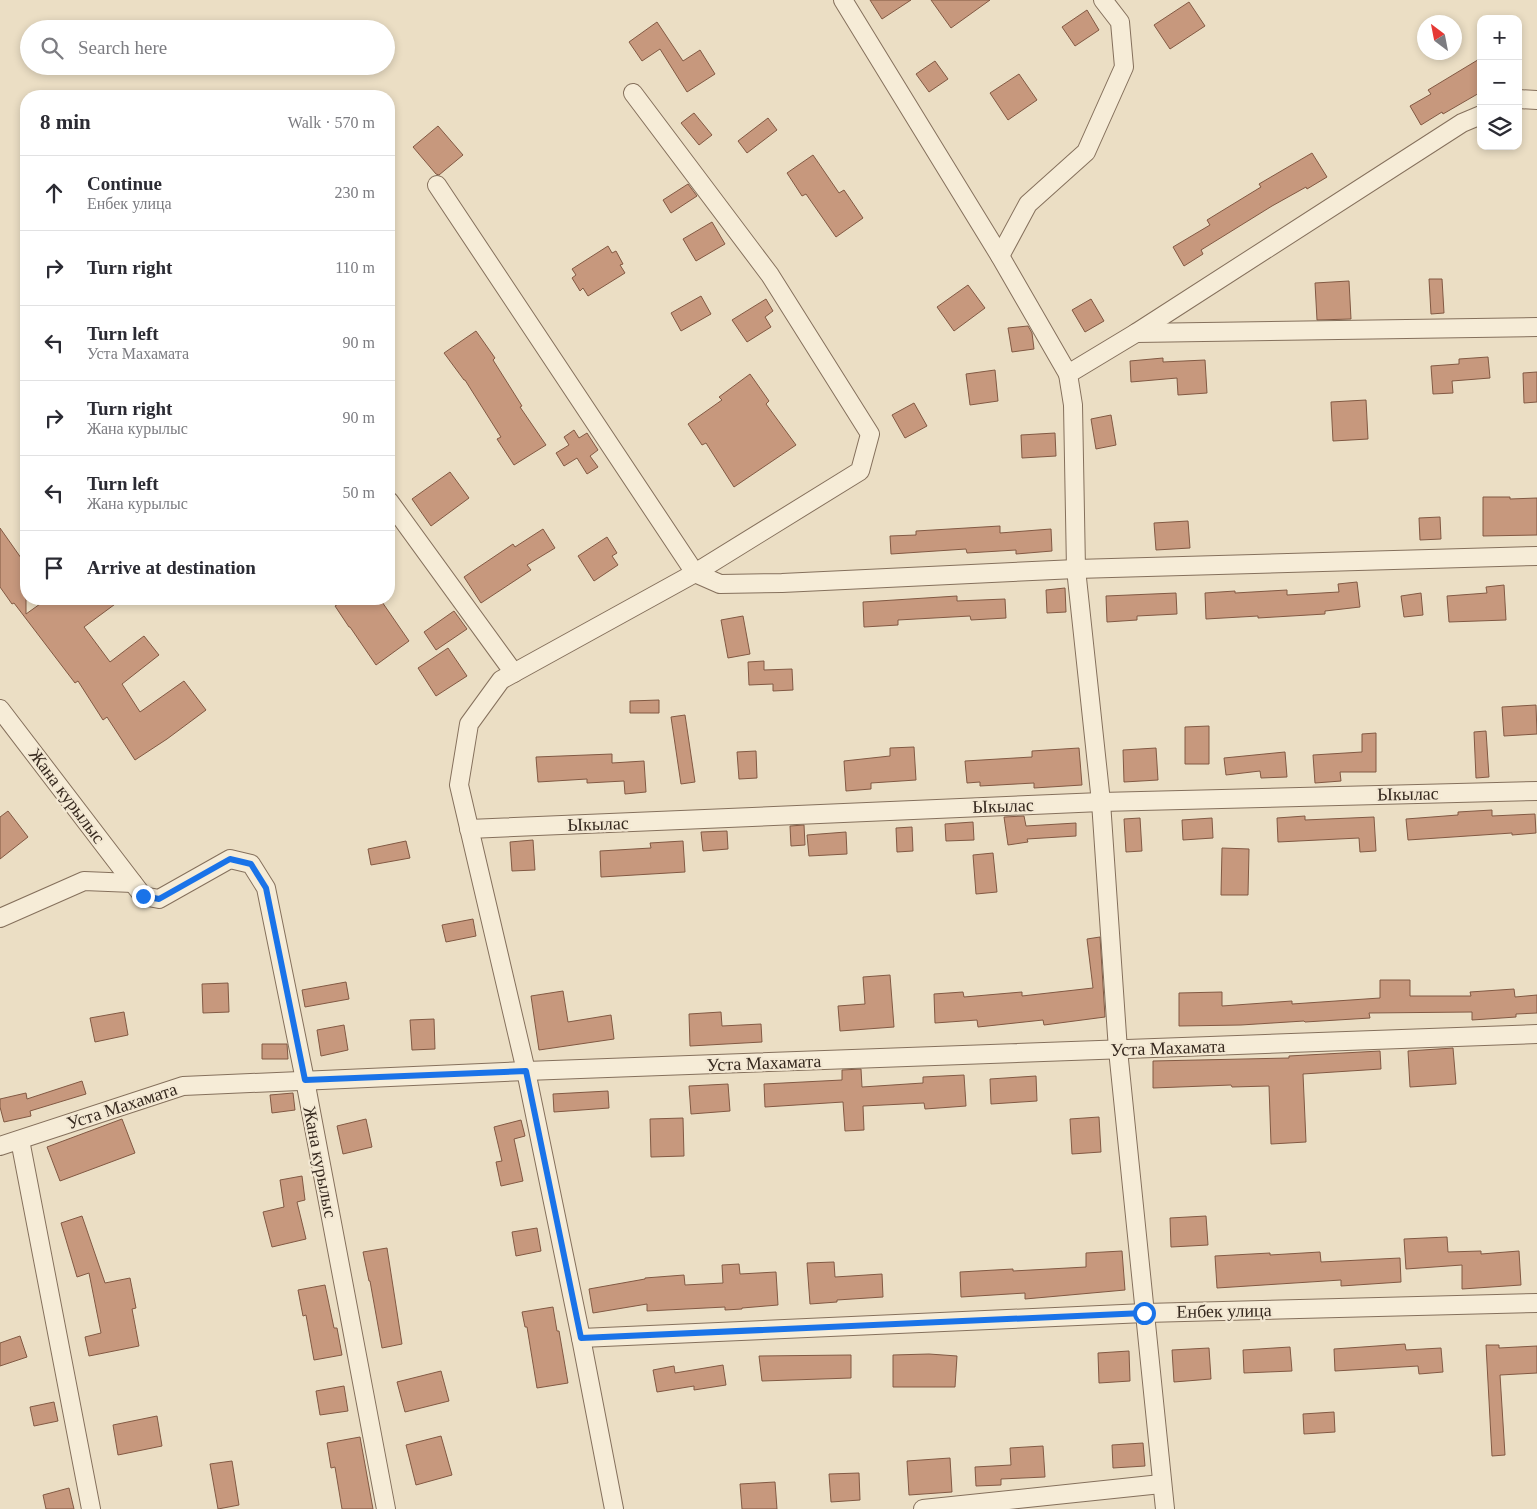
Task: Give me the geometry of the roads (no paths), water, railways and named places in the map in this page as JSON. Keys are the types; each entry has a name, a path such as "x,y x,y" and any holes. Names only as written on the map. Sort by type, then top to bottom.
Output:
{"street":[{"path":"843,0 1000,256 1068,374 1072,405 1076,569 1101,802 1118,1050 1164,1509"},
{"path":"1000,256 1028,204 1086,152 1124,66 1120,22 1103,0"},
{"path":"614,1509 526,1071 458,786 469,724 501,680 695,573 860,471 870,434 770,275 633,93"},
{"path":"1522,99 1537,100"},
{"path":"1068,374 1136,333 1462,123 1477,117"},
{"path":"437,184 695,573 720,584 782,583 1076,569 1537,556"},
{"path":"1136,333 1537,327"},
{"path":"395,509 514,673"},
{"name":"Жана курылыс","path":"0,709 143,896 159,899 230,859 251,864 266,888 305,1080 386,1509"},
{"name":"Ыкылас","path":"469,829 1101,802 1537,791"},
{"path":"0,918 84,881 133,883"},
{"name":"Уста Махамата","path":"0,1146 183,1086 526,1071 1537,1034"},
{"path":"20,1140 92,1509"},
{"name":"Енбек улица","path":"581,1338 1144,1313 1537,1303"},
{"path":"923,1509 1161,1484"}]}
